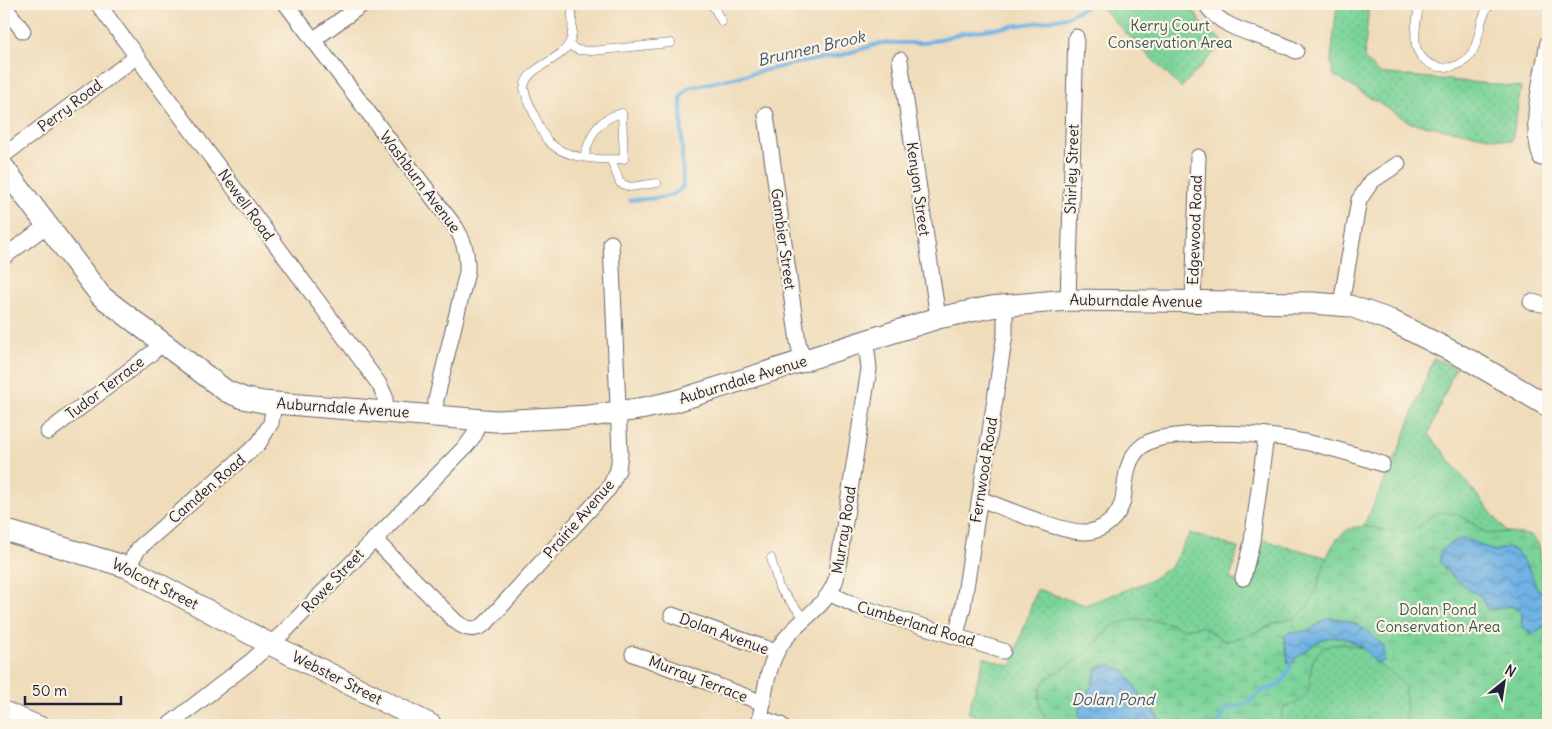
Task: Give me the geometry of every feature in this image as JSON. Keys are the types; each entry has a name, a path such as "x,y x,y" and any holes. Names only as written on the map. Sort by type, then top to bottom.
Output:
{"street":[{"name":"Newell Road","path":"98,4 378,384 384,396 385,410"},
{"name":"Washburn Avenue","path":"286,4 456,228 466,250 468,264 466,280 436,400 435,415"},
{"path":"313,40 363,4"},
{"path":"1206,4 1213,14 1226,24 1274,40 1296,51"},
{"path":"4,6 23,31"},
{"name":"Shirley Street","path":"1068,300 1076,37"},
{"path":"1541,158 1536,143 1535,126 1548,42"},
{"name":"Perry Road","path":"4,155 136,57"},
{"name":"Kenyon Street","path":"900,60 938,318"},
{"name":"Gambier Street","path":"766,114 798,342 803,362"},
{"name":"Edgewood Road","path":"1193,302 1198,157"},
{"path":"1341,304 1360,200 1372,182 1398,164"},
{"name":"Auburndale Avenue","path":"4,168 46,226 101,296 226,391 243,398 274,404 385,410 516,421 617,413 676,401 938,318 1005,305 1068,300 1341,304 1369,311 1402,326 1548,406"},
{"path":"4,257 46,226"},
{"name":"Prairie Avenue","path":"374,539 455,621 467,629 479,628 486,623 612,484 620,459 611,243"},
{"path":"1531,302 1548,305"},
{"name":"Fernwood Road","path":"956,635 963,607 1005,334 1005,305"},
{"name":"Murray Road","path":"761,716 770,671 776,652 786,637 830,594 838,571 869,369 866,342"},
{"name":"Tudor Terrace","path":"48,432 152,353 161,343"},
{"name":"Camden Road","path":"127,567 139,548 259,443 271,424 274,404"},
{"name":"Rowe Street","path":"169,725 271,644 467,445 475,434 477,419"},
{"path":"980,499 1066,529 1089,532 1105,525 1117,514 1122,503 1130,462 1139,448 1147,442 1163,438 1202,434 1266,436 1317,444 1382,464"},
{"path":"1243,578 1252,541 1266,436"},
{"name":"Wolcott Street","path":"4,530 127,567 271,644"},
{"name":"Cumberland Road","path":"830,594 857,606 1004,651"},
{"name":"Dolan Avenue","path":"672,615 776,652"},
{"name":"Webster Street","path":"271,644 431,725"},
{"name":"Murray Terrace","path":"633,654 781,725"},
{"path":"4,709 42,725"}],"lane":[{"path":"571,4 572,33 568,45 559,55 529,76 524,88 543,133 550,143 561,150 584,157 611,160 624,159 622,113 605,119 596,126 584,157"},
{"path":"712,4 722,22"},
{"path":"1419,4 1415,40 1417,49 1429,63 1444,68 1459,65 1472,54 1482,17 1490,4"},
{"path":"568,45 578,50 592,51 671,43"},
{"path":"611,160 620,183 630,187 657,183"},
{"path":"771,558 779,588 805,619"}],"green space":[{"name":"Kerry Court Conservation Area","path":"1097,4 1189,4 1204,27 1224,42 1181,88"},
{"path":"1337,4 1369,4 1364,58 1378,73 1521,87 1512,141 1411,123 1333,75 1331,60"},
{"name":"Dolan Pond Conservation Area","path":"1434,358 1455,368 1429,434 1538,572 1548,579 1548,725 1006,725 968,713 984,657 1011,666 1037,589 1085,605 1147,582 1171,567 1190,533 1238,548 1230,579 1253,586 1264,540 1346,563 1396,457"},
{"path":"1440,512 1458,514 1488,534 1510,532 1532,536 1539,545 1542,568 1548,577 1548,593 1537,589 1528,567 1506,548 1494,551 1464,538 1450,545 1442,552 1440,559 1449,573 1480,595 1492,610 1507,606 1522,612 1521,622 1529,633 1538,632 1548,621 1548,725 1405,725 1406,696 1402,683 1376,663 1381,663 1384,647 1355,623 1335,618 1324,620 1309,631 1289,632 1284,638 1288,663 1292,665 1296,657 1324,637 1346,638 1362,649 1340,644 1326,647 1320,651 1315,656 1312,664 1310,683 1306,695 1283,709 1279,725 1161,725 1155,710 1140,695 1126,672 1112,665 1096,669 1092,685 1080,706 1083,725 1052,725 1046,721 1041,710 1039,698 1041,687 1046,679 1084,655 1111,627 1118,623 1140,619 1169,623 1185,629 1202,626 1224,641 1243,637 1276,622 1295,618 1307,607 1318,585 1330,550 1346,531 1352,528 1367,527 1398,532 1411,531"}],"water":[{"path":"1464,538 1494,551 1506,548 1516,551 1531,573 1537,589 1548,593 1548,621 1539,630 1530,633 1522,628 1522,612 1512,606 1488,610 1483,598 1461,584 1440,563 1440,552 1450,543"},
{"path":"1328,618 1344,620 1366,630 1384,647 1384,661 1376,663 1361,647 1345,638 1336,637 1317,642 1297,658 1292,665 1289,664 1284,638 1286,635 1291,632 1310,630"},
{"name":"Dolan Pond","path":"1106,664 1125,672 1161,725 1083,725 1079,709 1093,683 1096,669"}],"waterway":[{"name":"Brunnen Brook","path":"630,200 666,196 679,191 683,186 681,97 688,88 842,55 881,43 925,43 963,33 1066,17 1091,4"},
{"path":"1218,725 1226,708 1246,704 1263,691 1274,687 1284,680 1291,665"}]}
